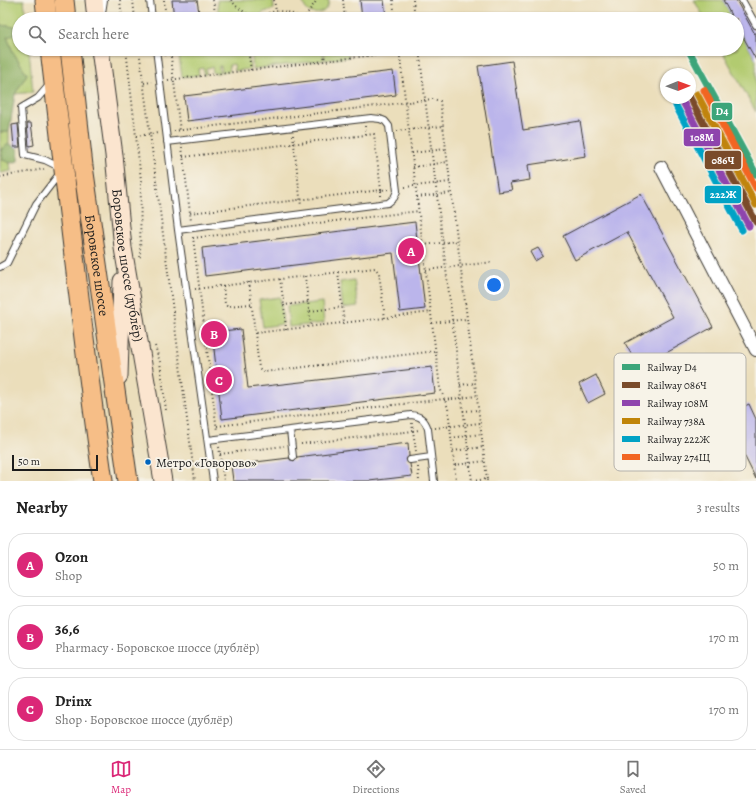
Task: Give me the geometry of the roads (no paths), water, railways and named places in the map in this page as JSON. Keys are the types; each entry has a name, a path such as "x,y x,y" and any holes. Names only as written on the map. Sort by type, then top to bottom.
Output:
{"main road":[{"path":"45,0 46,12"},
{"path":"64,0 65,12"},
{"name":"Боровское шоссе","path":"51,56 54,80 54,169 103,481"},
{"name":"Боровское шоссе","path":"71,56 83,166 128,481"}],"street":[{"path":"94,0 95,12"},
{"name":"Боровское шоссе (дублёр)","path":"101,56 114,156 123,248 163,481"},
{"path":"661,167 756,350"},
{"path":"118,408 123,248"}],"lane":[{"path":"102,12 104,0"},
{"path":"150,0 151,12"},
{"path":"742,0 756,26"},
{"path":"157,56 178,230 213,481"},
{"path":"0,267 7,263 54,169 46,160 25,154 21,108 38,98 54,80"},
{"path":"167,142 380,119 388,124 390,132 397,191 392,201 381,205 178,230"},
{"path":"208,440 411,415 417,416 426,423 434,481"},
{"path":"290,430 293,457"},
{"path":"413,459 431,457"}],"rail line":[{"name":"D4","path":"692,56 756,174"},
{"name":"274Щ","path":"704,90 756,188"},
{"name":"738А","path":"697,94 756,205"},
{"name":"108М","path":"684,104 749,226"},
{"name":"086Ч","path":"693,104 756,222"},
{"name":"222Ж","path":"676,106 742,230"}],"place":[{"name":"Ozon","path":"411,251"},
{"name":"36,6","path":"214,334"},
{"name":"Drinx","path":"219,380"},
{"name":"Метро «Говорово»","path":"148,462"}]}
